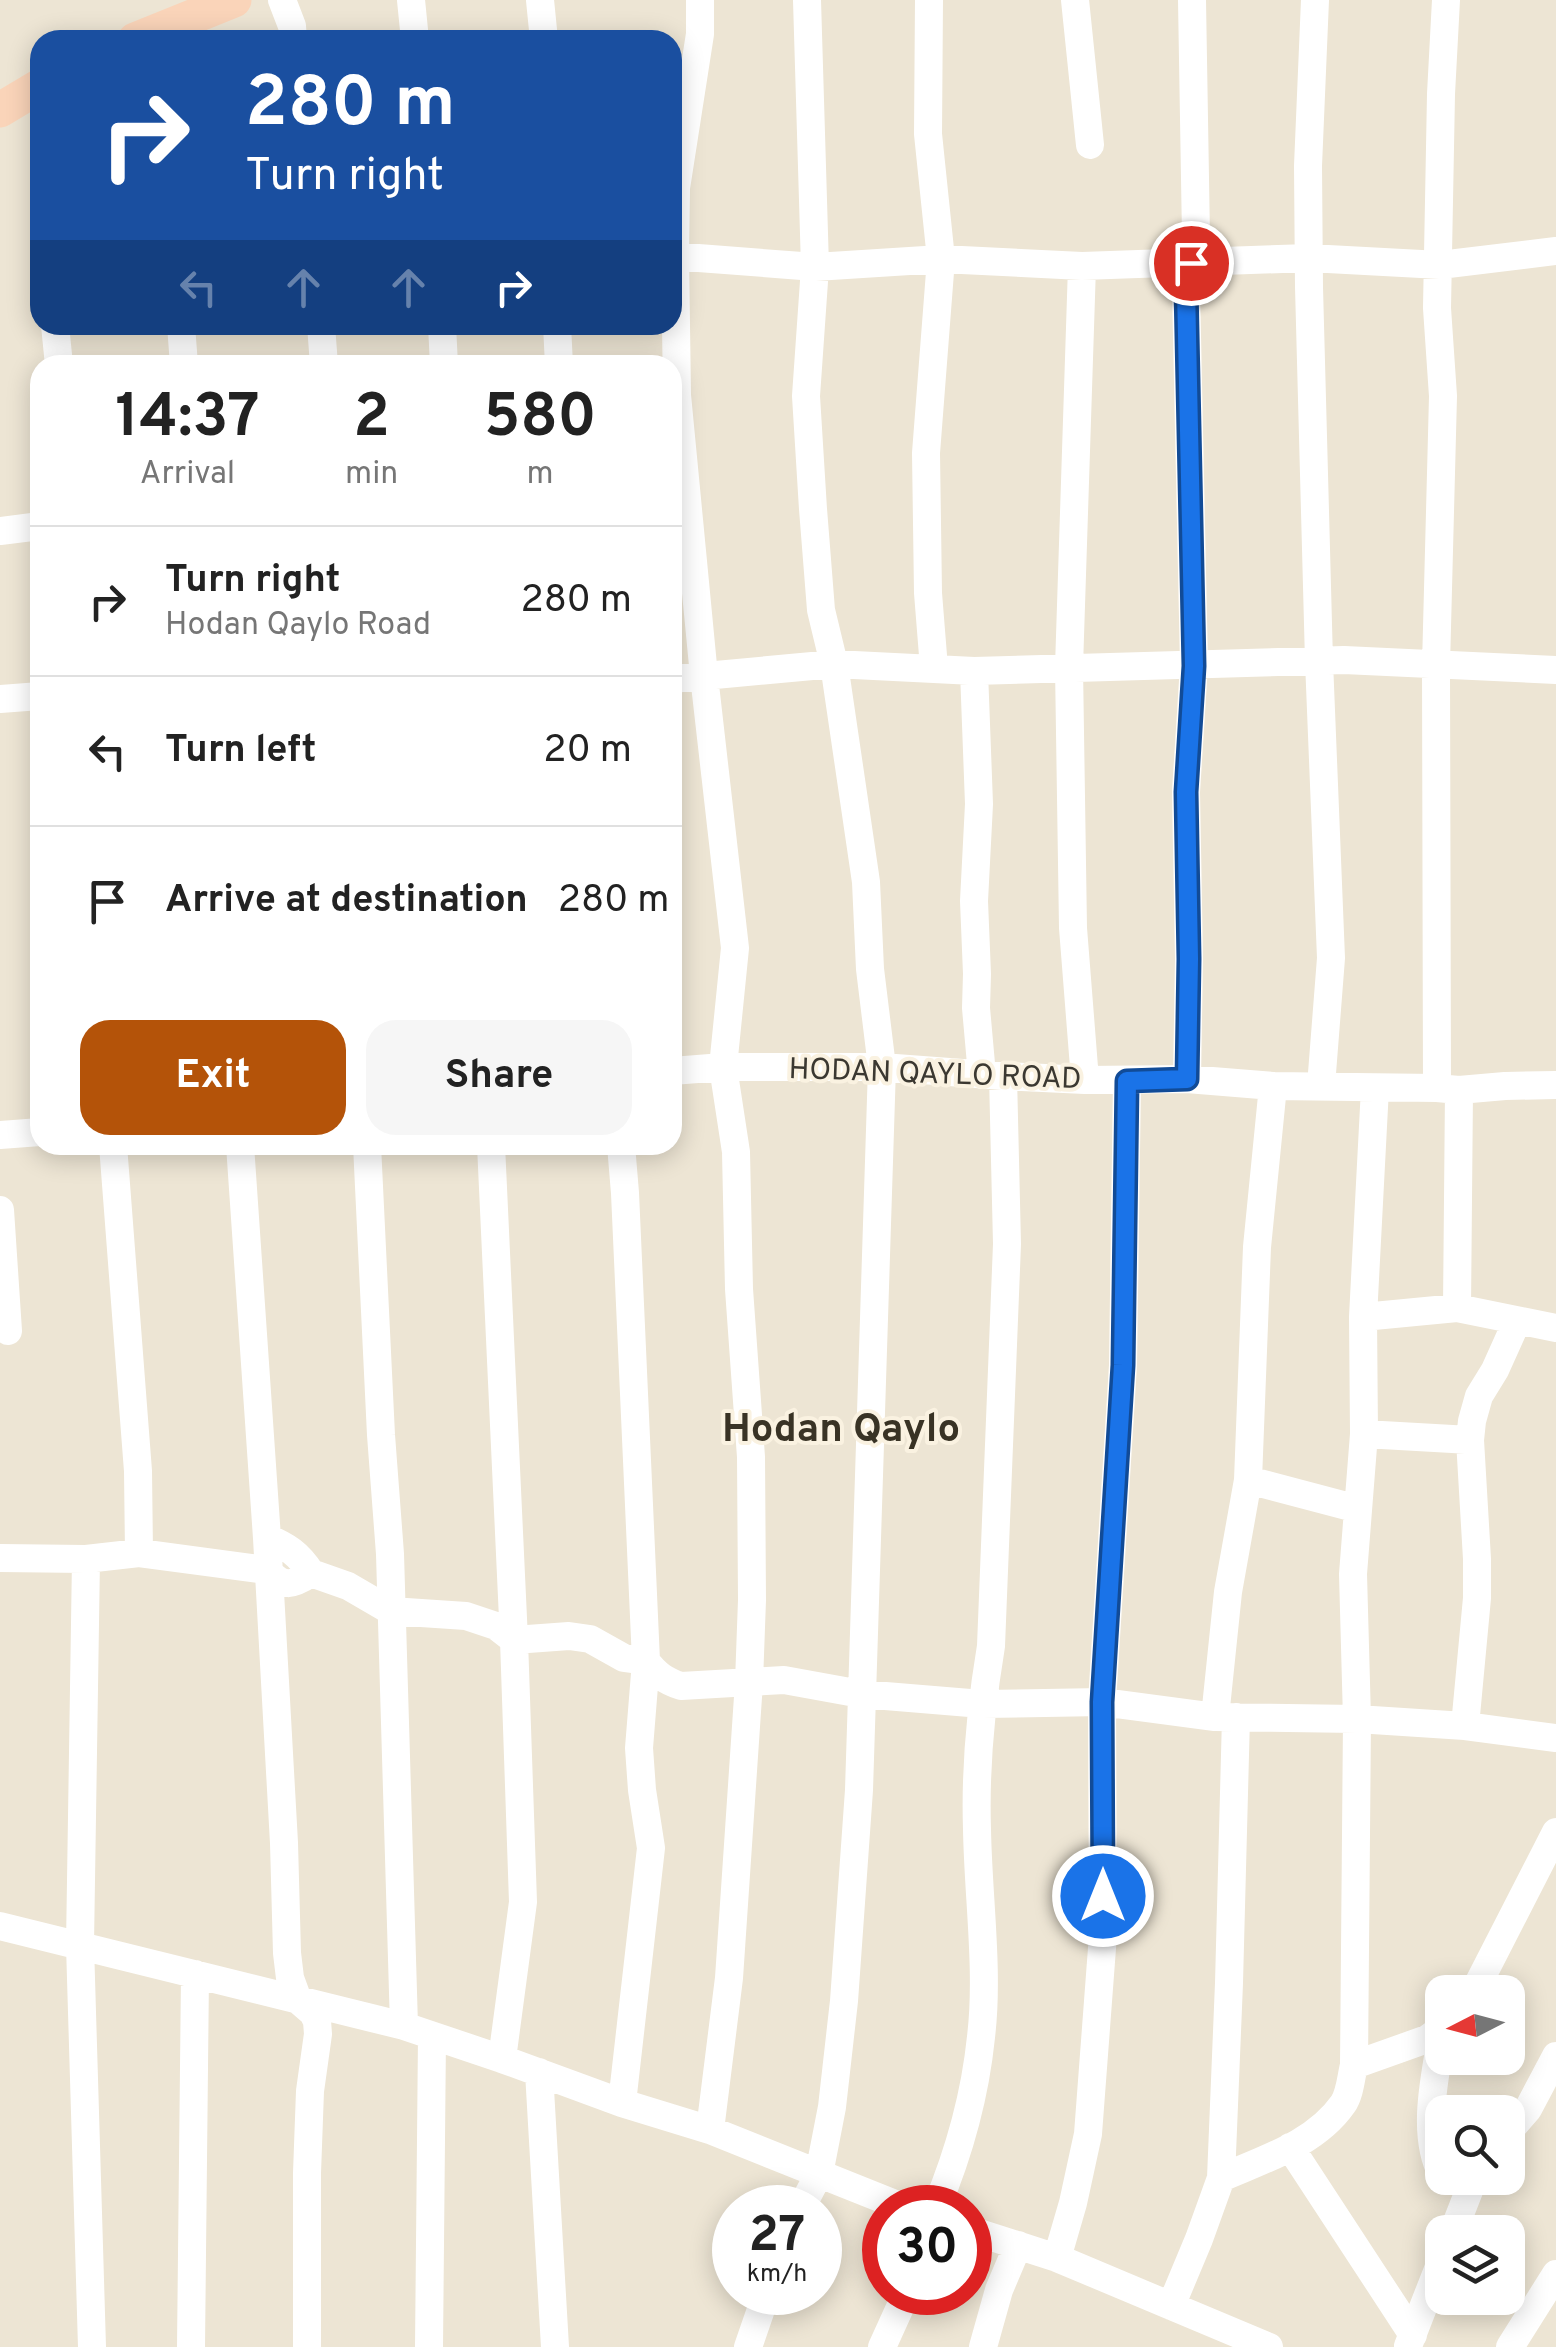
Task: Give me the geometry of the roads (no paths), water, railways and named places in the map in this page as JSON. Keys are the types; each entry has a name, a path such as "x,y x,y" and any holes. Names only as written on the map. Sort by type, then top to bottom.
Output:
{"main road":[{"path":"165,30 234,0"},
{"path":"0,110 30,92"}],"street":[{"path":"282,0 293,30"},
{"path":"411,0 414,30"},
{"path":"540,0 543,30"},
{"path":"682,150 700,34 700,0"},
{"path":"807,0 815,267 806,396 822,610 834,664 866,882 870,969 882,1067 859,1790 832,2107 819,2174 813,2185"},
{"path":"929,0 928,134 940,259 926,454 928,593 934,668"},
{"path":"1074,0 1090,144"},
{"path":"1187,1079 1186,792 1194,666 1186,288 1196,237 1192,0"},
{"path":"1315,0 1308,166 1309,258 1331,958 1321,1086"},
{"path":"1446,0 1437,308 1443,396 1436,666 1457,1308"},
{"path":"682,257 815,267 940,259 1082,266 1309,258 1440,264 1556,251"},
{"path":"1082,266 1069,667 1073,928 1086,1080"},
{"path":"682,447 736,948 723,1067 736,1152 739,1289 751,1456 749,1682 729,1978 710,2130"},
{"path":"0,531 30,527"},
{"path":"682,678 834,664 974,671 1344,660 1556,670"},
{"path":"945,2185 962,2140 982,2035 976,1828 982,1704 991,1646 1007,1244 992,1075 976,1008 974,900 980,804 974,671"},
{"path":"0,699 30,697"},
{"name":"HODAN QAYLO ROAD","path":"682,1070 882,1067 1086,1080 1187,1079 1273,1086 1448,1089 1556,1085"},
{"path":"1057,2258 1088,2134 1103,1935 1102,1702 1123,1365 1127,1081"},
{"path":"1171,2306 1221,2178 1229,1983 1228,1592 1248,1480 1257,1248 1273,1086"},
{"path":"1221,2178 1320,2129 1346,2101 1354,2066 1357,1719 1353,1574 1364,1434 1363,1317 1376,1088"},
{"path":"0,1135 30,1133"},
{"path":"114,1155 138,1471 139,1553"},
{"path":"241,1155 267,1538 287,1953 298,2000 313,2013 318,2034 310,2090 307,2173 307,2347"},
{"path":"368,1155 391,1611 404,2026"},
{"path":"491,1155 523,1902 502,2058"},
{"path":"621,1155 646,1661 638,1748 651,1848 622,2102"},
{"path":"0,1210 8,1331"},
{"path":"1363,1317 1457,1308 1556,1328"},
{"path":"1464,1726 1477,1598 1472,1421 1479,1396 1516,1321"},
{"path":"1364,1434 1470,1440"},
{"path":"1248,1480 1358,1509"},
{"path":"267,1538 288,1546 310,1573 348,1586 391,1611 466,1616 496,1626 514,1640 579,1638 602,1644 624,1658 646,1661 668,1682 682,1686 784,1680 861,1694 982,1704 1102,1702 1226,1717 1357,1719 1464,1726 1556,1738"},
{"path":"0,1558 86,1559 139,1553 267,1570 284,1583 310,1573"},
{"path":"86,1559 80,1945 92,2347"},
{"path":"1483,1975 1556,1832"},
{"path":"0,1926 404,2026 710,2130 862,2191"},
{"path":"191,2347 195,1974"},
{"path":"428,2347 432,2036"},
{"path":"1354,2066 1425,2039"},
{"path":"1525,2112 1556,2056"},
{"path":"539,2072 555,2347"},
{"path":"1290,2147 1410,2341"},
{"path":"992,2237 1057,2258 1269,2347"},
{"path":"984,2347 999,2290 1018,2245"},
{"path":"1510,2347 1556,2274"},
{"path":"1410,2341 1425,2302"},
{"path":"748,2347 759,2315"},
{"path":"882,2347 897,2315"}],"district":[{"name":"Hodan Qaylo","path":"841,1427"}]}
